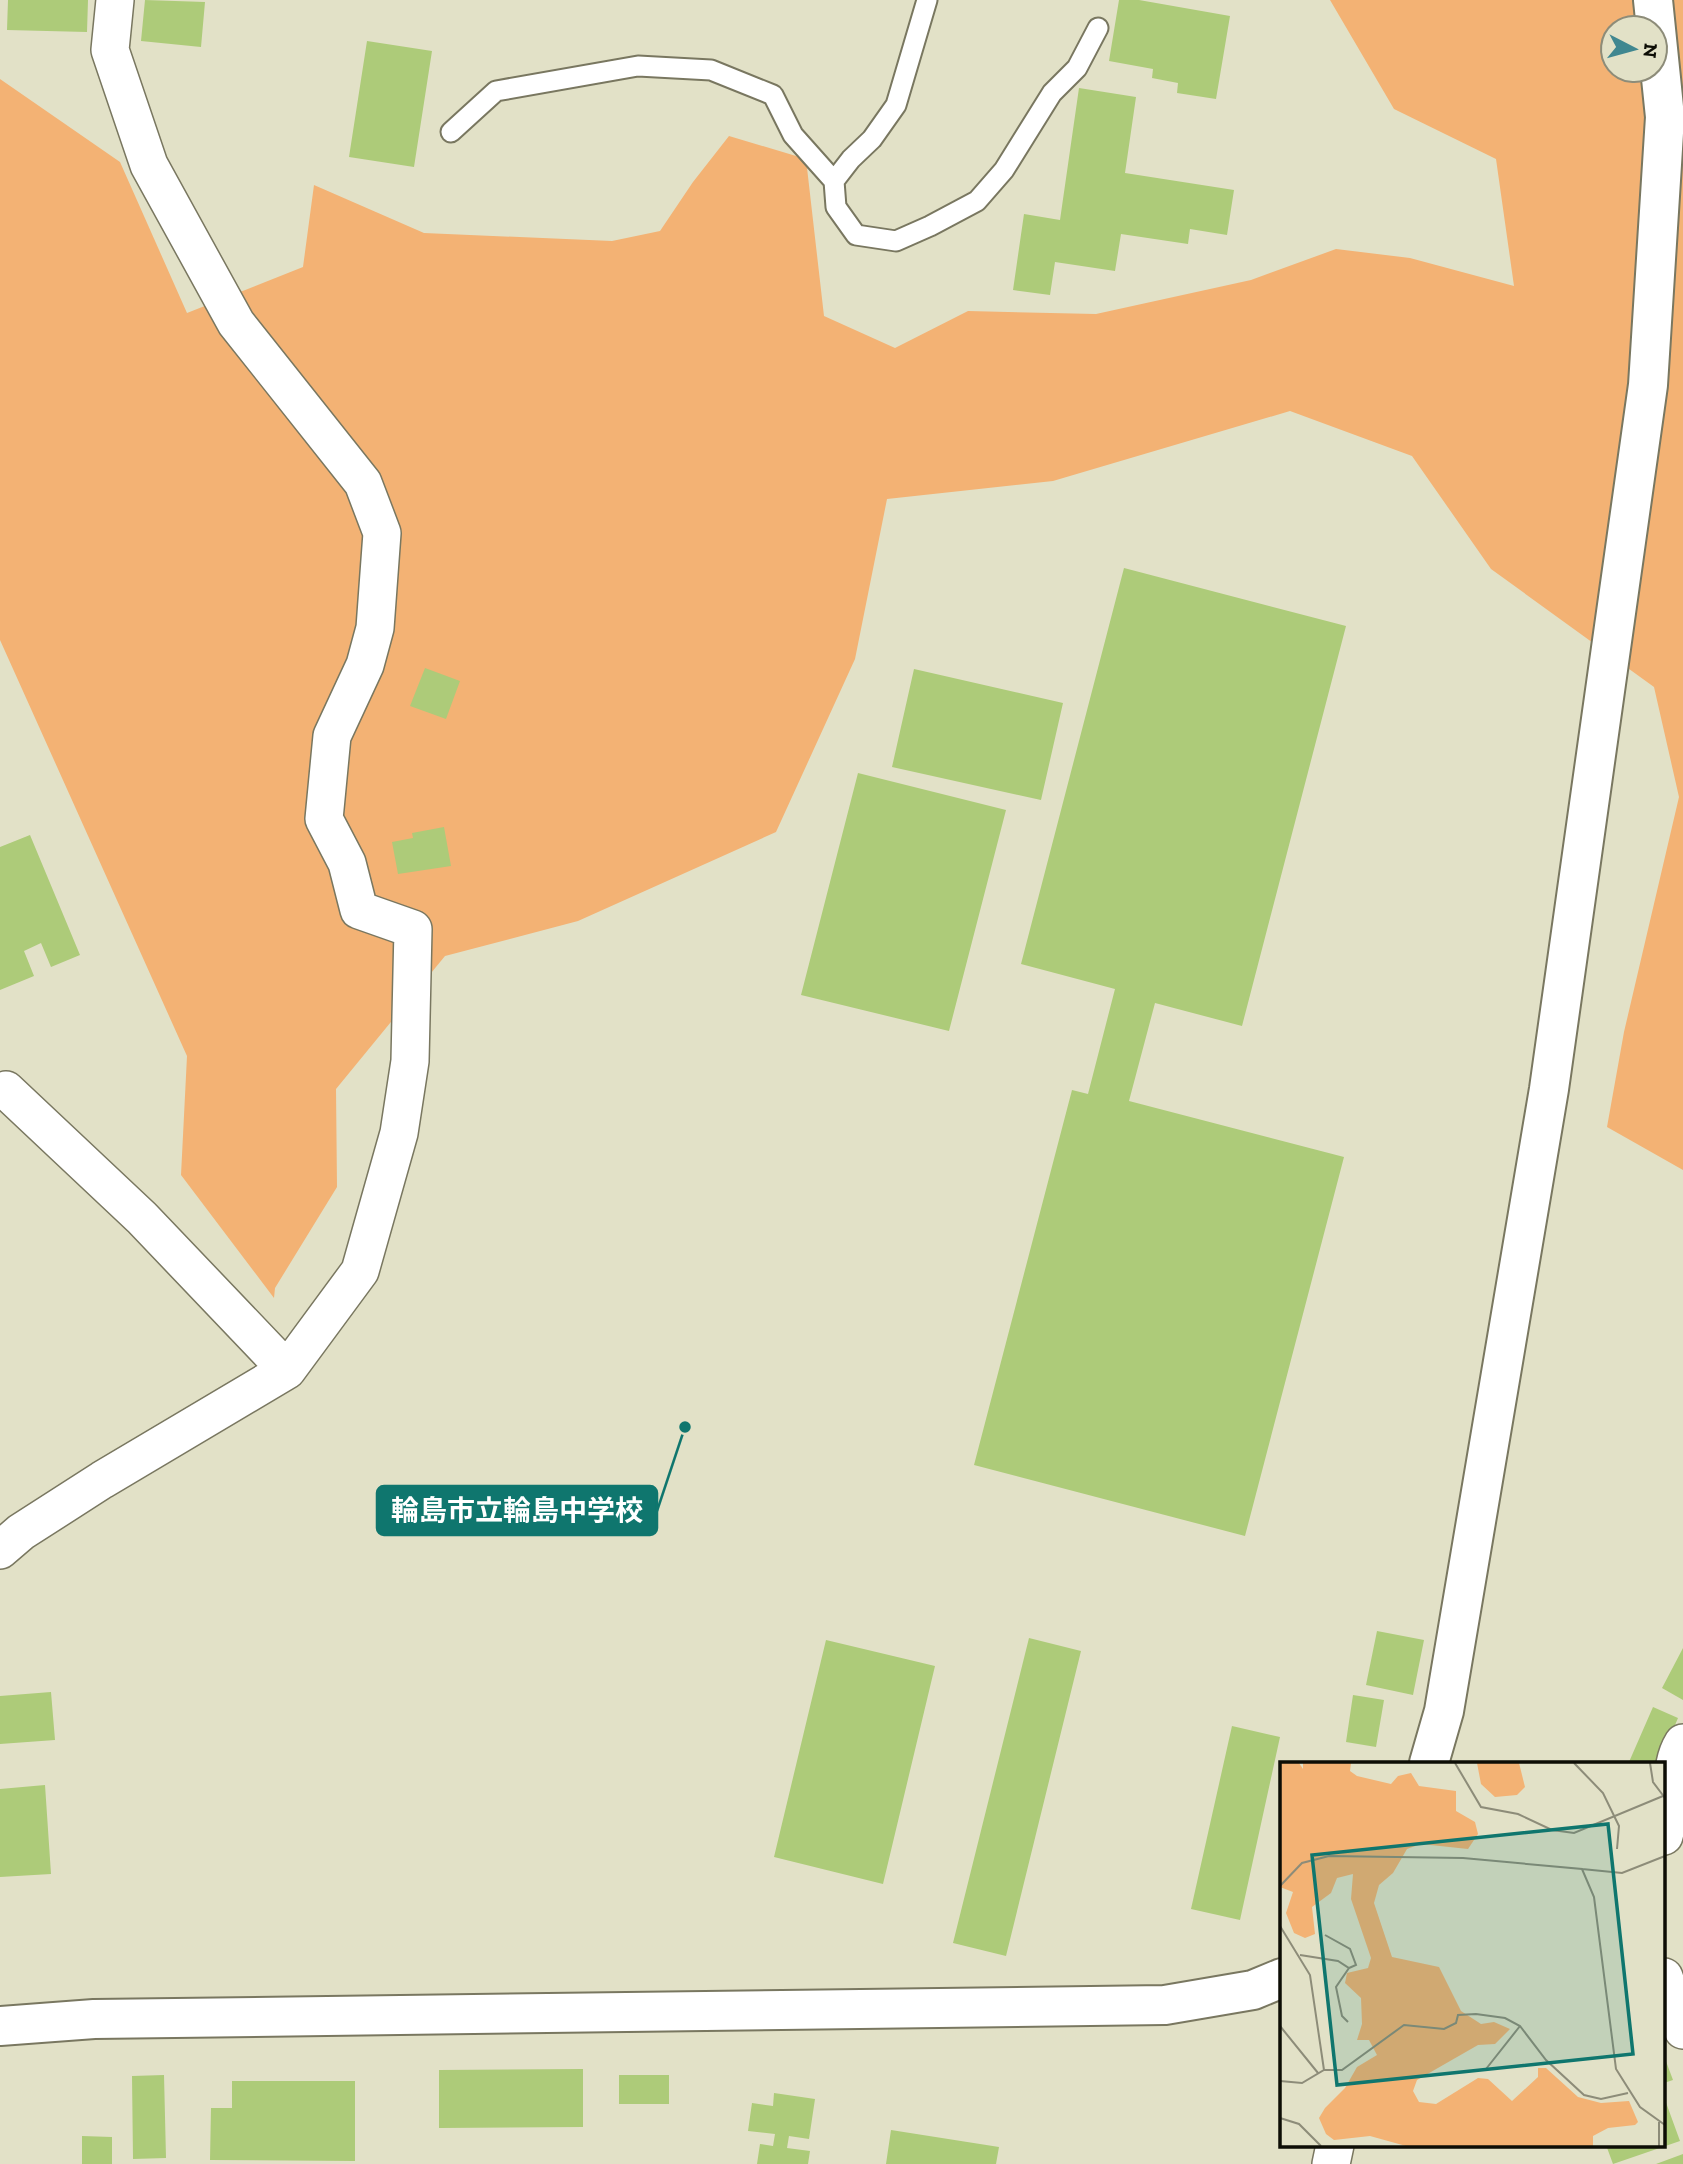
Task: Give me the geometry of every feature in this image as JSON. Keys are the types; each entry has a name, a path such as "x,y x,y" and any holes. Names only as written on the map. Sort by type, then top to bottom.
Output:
{"street":[{"path":"0,1550 21,1532 102,1480 287,1370 360,1271 399,1133 410,1061 413,929 359,910 347,863 324,819 332,736 365,665 376,628 382,533 363,482 236,323 149,165 110,50 115,0"},
{"path":"1429,1762 1444,1711 1549,1089 1648,385 1665,117 1653,0"},
{"path":"6,1090 142,1217 287,1370"},
{"path":"1666,1828 1671,1808 1671,1776 1683,1743"},
{"path":"0,2025 94,2018 1165,2005 1252,1990 1280,1979"},
{"path":"1666,1983 1683,2030"},
{"path":"1331,2164 1335,2146"}],"lane":[{"path":"834,181 850,159 872,139 896,105 928,0"},
{"path":"451,132 496,92 638,66 711,70 773,95 793,135 834,181 836,207 856,235 896,241 977,201 1004,170 1052,93 1077,68 1098,28"}],"shaded area":[{"path":"1330,0 1683,0 1683,1170 1607,1127 1624,1032 1679,797 1654,687 1491,569 1412,456 1290,411 1053,481 887,499 855,659 776,832 578,921 445,956 336,1089 337,1187 275,1288 274,1298 181,1175 187,1056 0,640 0,79 120,162 187,313 303,267 314,185 424,233 612,241 660,231 729,136 806,159 824,316 895,348 968,311 1096,314 1251,280 1336,249 1410,258 1514,286 1496,159 1394,109"}],"building":[{"path":"8,0 88,0 87,32 7,30"},
{"path":"145,0 205,2 201,47 141,41"},
{"path":"1119,0 1139,0 1230,16 1216,99 1177,93 1178,83 1152,78 1153,69 1109,61"},
{"path":"367,41 432,51 414,167 349,157"},
{"path":"1079,88 1136,97 1125,173 1234,190 1227,235 1190,229 1188,244 1121,234 1115,271 1055,262 1050,295 1013,290 1024,214 1060,220"},
{"path":"1124,568 1346,626 1242,1026 1155,1003 1129,1101 1344,1157 1245,1536 974,1465 1072,1090 1088,1094 1115,989 1021,964"},
{"path":"425,668 460,681 446,719 410,706"},
{"path":"914,669 1063,703 1041,800 892,767"},
{"path":"858,773 1006,810 949,1031 801,995"},
{"path":"444,827 451,866 398,874 392,842 413,838 412,833"},
{"path":"30,835 80,955 51,967 41,943 24,951 34,976 0,990 0,847"},
{"path":"1377,1631 1424,1640 1413,1695 1366,1685"},
{"path":"1029,1638 1081,1651 1006,1956 953,1943"},
{"path":"826,1640 935,1666 883,1884 774,1857"},
{"path":"1683,1648 1683,1700 1662,1688"},
{"path":"51,1692 55,1740 0,1744 0,1696"},
{"path":"1353,1695 1384,1700 1376,1747 1346,1742"},
{"path":"1653,1707 1678,1718 1659,1762 1629,1762"},
{"path":"1232,1726 1280,1737 1240,1920 1191,1909"},
{"path":"45,1785 51,1874 0,1877 0,1789"},
{"path":"1666,2061 1673,2080 1666,2082"},
{"path":"583,2069 583,2127 439,2128 439,2070"},
{"path":"164,2075 166,2158 133,2159 132,2076"},
{"path":"619,2075 669,2075 669,2104 619,2104"},
{"path":"232,2081 355,2081 355,2161 210,2160 211,2108 232,2108"},
{"path":"774,2093 815,2099 809,2139 789,2136 787,2148 810,2151 808,2164 757,2164 760,2144 773,2146 775,2134 748,2131 752,2103 773,2106"},
{"path":"1666,2102 1680,2141 1666,2146"},
{"path":"891,2130 999,2147 996,2164 886,2164"},
{"path":"82,2136 112,2137 112,2164 82,2164"},
{"path":"1606,2146 1665,2146 1613,2164"},
{"path":"1683,2154 1683,2164 1656,2164"}],"place":[{"name":"輪島市立輪島中学校","path":"685,1427"}]}
